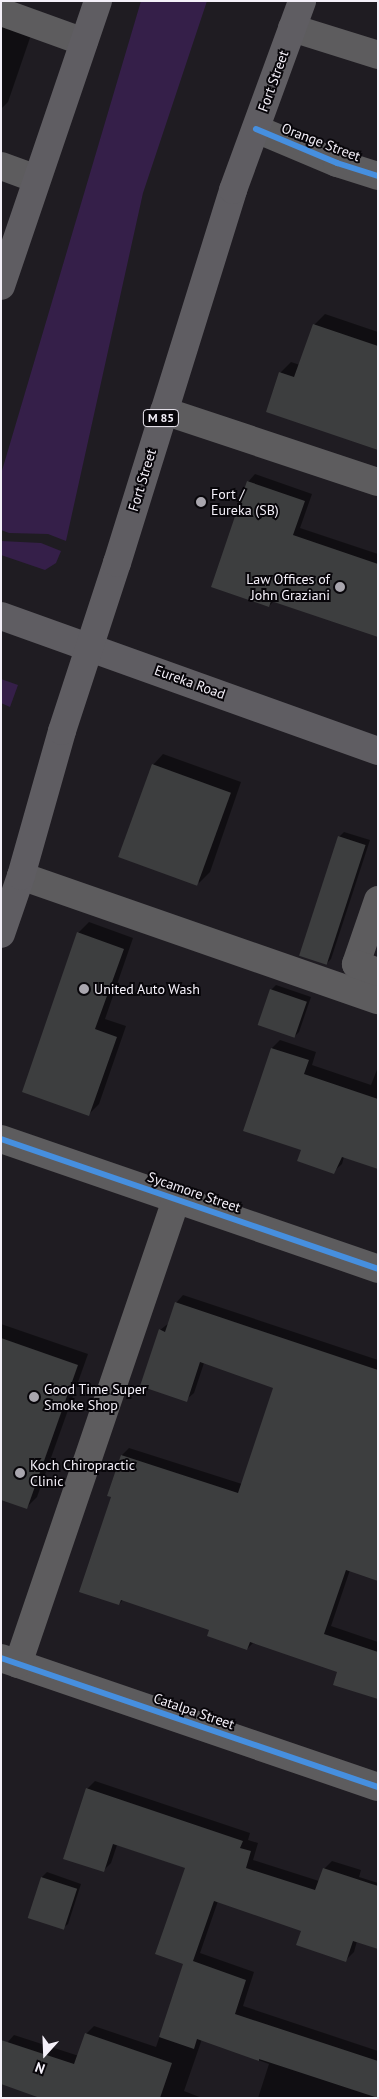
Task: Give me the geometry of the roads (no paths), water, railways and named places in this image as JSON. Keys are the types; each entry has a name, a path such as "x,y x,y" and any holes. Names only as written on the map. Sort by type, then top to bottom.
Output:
{"main road":[{"path":"1,286 98,1"},
{"name":"Fort Street","path":"1,934 20,876 62,730 233,190 302,1"},
{"name":"Eureka Road","path":"1,616 90,646 378,751"}],"street":[{"path":"12,10 84,42"},
{"path":"292,28 376,54"},
{"name":"Orange Street","path":"256,129 337,163 378,176"},
{"path":"1,166 38,179"},
{"path":"164,411 378,482"},
{"path":"20,876 378,1000"},
{"path":"378,900 356,964 378,972"},
{"name":"Sycamore Street","path":"1,1139 378,1269"},
{"path":"10,1661 176,1199"},
{"name":"Catalpa Street","path":"10,1661 378,1787"}],"place":[{"name":"Fort / Eureka (SB)","path":"201,502"},
{"name":"Law Offices of John Graziani","path":"340,587"},
{"name":"United Auto Wash","path":"84,989"},
{"name":"Good Time Super Smoke Shop","path":"34,1397"},
{"name":"Koch Chiropractic Clinic","path":"20,1473"}]}
